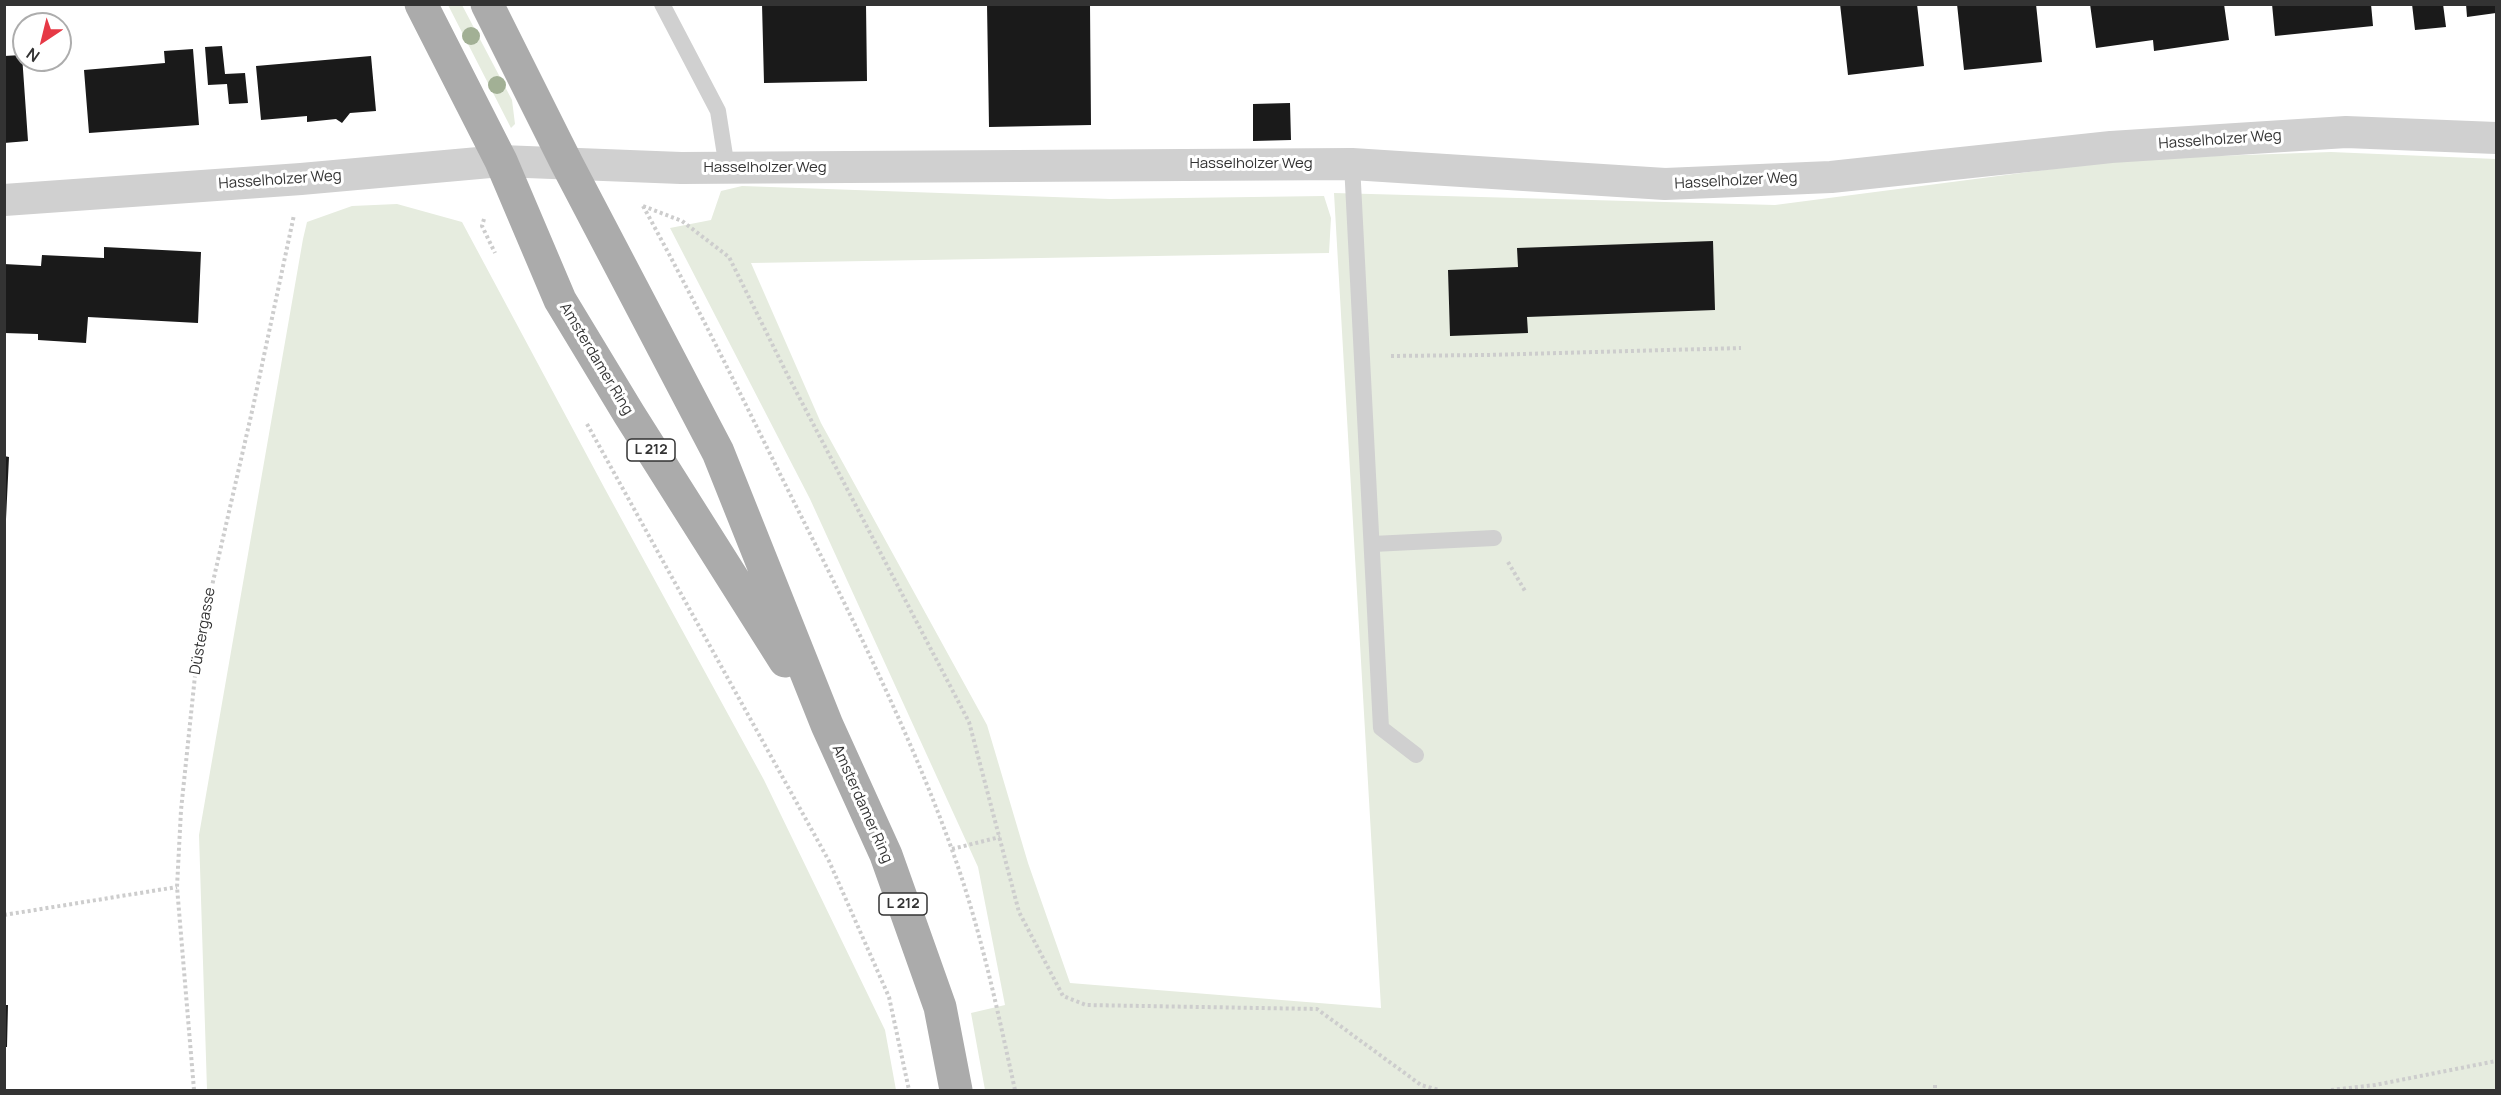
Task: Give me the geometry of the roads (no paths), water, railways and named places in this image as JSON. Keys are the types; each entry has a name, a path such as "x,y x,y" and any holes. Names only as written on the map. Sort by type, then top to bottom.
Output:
{"main road":[{"name":"Amsterdamer Ring","path":"421,4 501,161 560,300 669,478 826,726"},
{"name":"Amsterdamer Ring","path":"487,4 567,164 718,452 826,726 886,855 940,1006 956,1090"}],"street":[{"name":"Hasselholzer Weg","path":"4,200 301,179 501,161 727,168 1352,164 1665,184 1831,177 2111,147 2346,132 2496,138"}],"lane":[{"path":"662,4 718,111 727,168"},
{"path":"1352,164 1381,728 1416,755"},
{"path":"1373,544 1494,538"}]}
